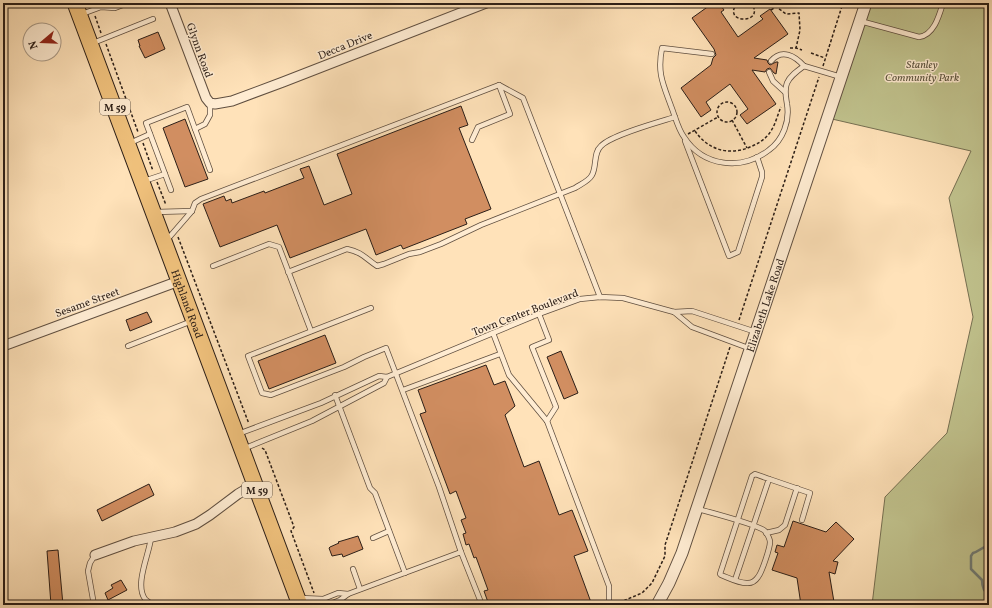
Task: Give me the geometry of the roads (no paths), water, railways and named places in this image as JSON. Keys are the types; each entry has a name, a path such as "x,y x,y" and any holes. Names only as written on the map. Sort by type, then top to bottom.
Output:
{"highway":[{"name":"Highland Road","path":"83,9 98,41 160,208 165,242 298,601"}],"street":[{"name":"Glynn Road","path":"170,3 206,98 210,103"},
{"name":"Decca Drive","path":"210,103 215,104 232,101 486,3"},
{"name":"Elizabeth Lake Road","path":"656,605 676,571 698,509 866,3"},
{"name":"Sesame Street","path":"3,346 179,281"},
{"path":"95,555 134,541 175,532 196,524 238,494 255,484"}],"lane":[{"path":"83,9 100,7 115,8 128,3"},
{"path":"860,21 919,37 925,36 931,32 943,3"},
{"path":"98,41 153,20"},
{"path":"712,54 662,48 659,62 660,74 675,117 729,256 738,252 762,177 762,172 757,157"},
{"path":"771,61 778,56 786,54 796,58 804,66 841,77"},
{"path":"683,136 699,154 716,161 724,163 737,163 757,157 772,148 780,139 784,131 788,114 785,92 788,80 804,66"},
{"path":"769,72 773,81 785,92"},
{"path":"472,140 478,127 510,114 499,84"},
{"path":"499,84 523,98 600,297"},
{"path":"165,242 192,211 195,203 201,199 499,84"},
{"path":"195,129 205,124 210,115 210,103"},
{"path":"171,190 146,123 187,106 210,170"},
{"path":"288,272 347,249 363,254 370,262 377,266 441,244 481,225 561,194 586,182 592,175 596,154 600,146 610,139 675,117"},
{"path":"134,141 150,134"},
{"path":"149,180 165,174"},
{"path":"160,208 192,211"},
{"path":"213,266 269,244 279,247 312,331"},
{"name":"Town Center Boulevard","path":"242,449 312,421 384,383 387,377 396,372 580,299 600,297 623,298 674,312 692,311 757,332"},
{"path":"371,308 248,356 262,393 272,395 344,367 386,348 403,390 461,552 482,605"},
{"name":"Town Center Boulevard","path":"674,312 692,327 752,349"},
{"path":"539,314 549,340 532,347 556,407 547,421"},
{"path":"128,346 194,320"},
{"path":"493,333 509,375 547,421 609,586 608,605"},
{"path":"403,390 500,354"},
{"name":"Town Center Boulevard","path":"236,435 321,402 379,376 387,377"},
{"path":"335,395 370,488 375,493 404,573"},
{"path":"698,509 738,521 752,526 761,528 766,533 770,543 758,578 748,583 720,574 738,521 752,476 755,474 810,493 802,520"},
{"path":"735,580 769,479"},
{"path":"766,533 779,530 785,525 797,488"},
{"path":"373,538 389,531"},
{"path":"151,537 151,547 145,559 141,582 142,592 145,599 152,605"},
{"path":"331,604 360,589 461,552"},
{"path":"94,605 88,570 95,555"},
{"path":"353,569 360,589"},
{"path":"298,601 323,599 338,593 348,594"}],"waterway":[{"path":"989,546 973,553 971,556 971,569 982,580 984,589 989,595"}],"park label":[{"name":"Stanley Community Park","path":"922,70"}]}
